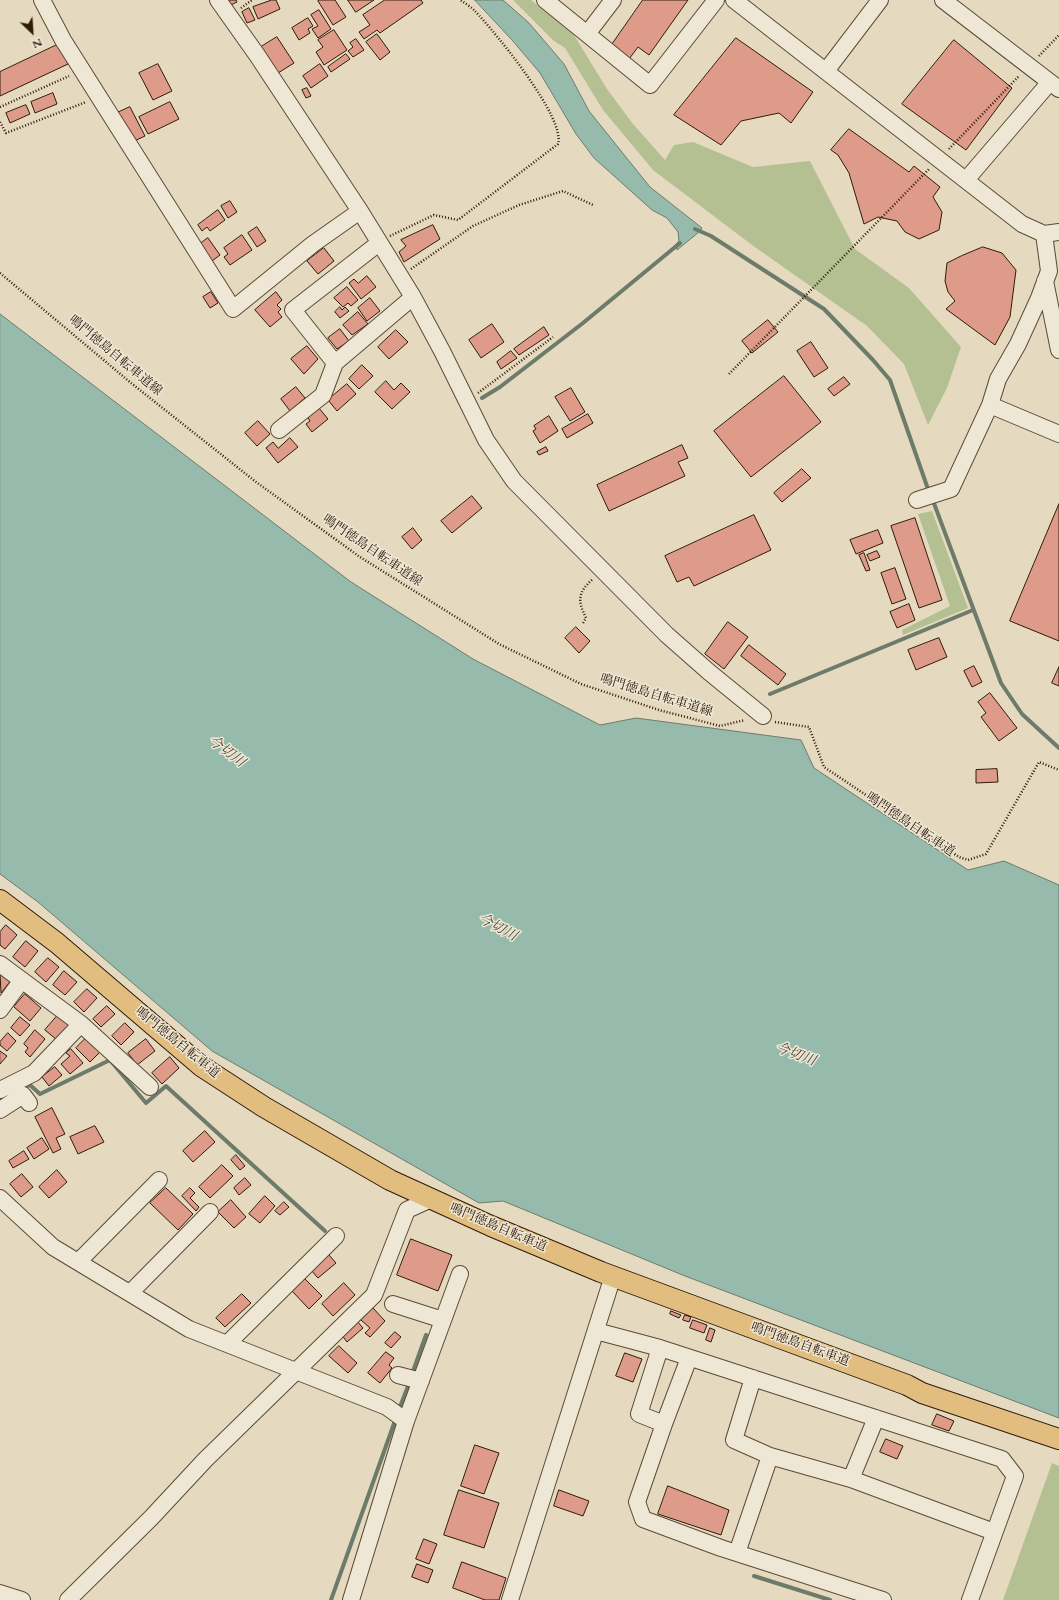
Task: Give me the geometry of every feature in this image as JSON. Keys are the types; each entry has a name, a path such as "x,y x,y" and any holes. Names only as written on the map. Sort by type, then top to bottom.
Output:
{"main road":[{"name":"鳴門徳島自転車道","path":"0,900 57,943 201,1066 264,1107 390,1180 431,1199 613,1276 907,1385 922,1393 1059,1439"}],"street":[{"path":"42,0 63,40 233,309 313,244 360,211"},
{"path":"218,0 261,61 360,211 413,297 486,440 514,481 666,635 763,716"},
{"path":"545,0 650,85 716,0"},
{"path":"587,34 613,0"},
{"path":"734,0 1022,224 1052,233 1049,271 1018,344 998,379 990,405 951,488 917,500"},
{"path":"826,71 880,0"},
{"path":"943,0 1054,85 966,180"},
{"path":"335,363 293,310 379,243"},
{"path":"1045,280 1059,350"},
{"path":"279,430 323,395 335,363 413,297"},
{"path":"990,405 1059,434"},
{"path":"0,964 81,1024 150,1087"},
{"path":"0,1010 22,980"},
{"path":"0,1090 34,1073 81,1024"},
{"path":"0,1110 23,1095 29,1103"},
{"path":"78,1262 159,1180"},
{"path":"0,1198 48,1243 188,1329 387,1407 406,1421"},
{"path":"68,1600 150,1518 205,1460 374,1295 407,1210 431,1199"},
{"path":"130,1293 210,1212"},
{"path":"227,1344 336,1236"},
{"path":"350,1600 406,1421 460,1274"},
{"path":"510,1600 613,1276"},
{"path":"394,1304 443,1320"},
{"path":"596,1331 660,1348 1002,1459 1015,1476 970,1600"},
{"path":"660,1348 638,1414 664,1424"},
{"path":"689,1358 637,1502 643,1520 737,1553 883,1600"},
{"path":"398,1376 421,1381"},
{"path":"753,1378 734,1440 770,1456 851,1479 994,1532"},
{"path":"851,1479 876,1418"},
{"path":"737,1553 770,1456"},
{"path":"0,1593 22,1600"}],"path":[{"path":"379,243 398,231 434,215 458,220 558,144 560,137 553,117 511,52 474,9 460,0"},
{"path":"1037,58 1059,35"},
{"path":"0,107 83,70"},
{"path":"944,154 1020,75"},
{"path":"0,122 6,133 99,96"},
{"path":"729,374 933,165"},
{"path":"400,277 473,226 519,205 563,191 592,205"},
{"name":"鳴門徳島自転車道線","path":"0,273 131,383 256,482 360,557 498,644 581,684 658,710 720,726 763,716"},
{"path":"467,402 553,337"},
{"path":"583,623 586,618 579,604 583,588 602,571"},
{"name":"鳴門徳島自転車道","path":"763,716 770,721 809,727 824,767 959,857 968,860 986,854 1039,762 1059,770"}],"shaded area":[{"path":"513,0 531,0 574,35 607,89 633,124 665,160 674,145 693,142 753,167 810,161 855,249 909,288 961,347 947,388 928,425 904,364 867,326 752,245 653,170 603,110 565,48 554,41"},
{"path":"932,511 968,608 903,635 902,630 950,606 918,514"},
{"path":"1052,1463 1059,1466 1059,1600 1003,1600"}],"water":[{"path":"475,0 503,0 529,23 564,64 589,111 650,187 702,228 699,232 677,250 676,244 679,241 678,232 667,218 652,210 594,158 576,134 540,73"},
{"name":"今切川","path":"0,314 351,582 473,659 600,725 636,718 801,740 814,768 968,870 1004,861 1059,885 1059,1418 685,1276 503,1201 479,1203 212,1051 38,902 0,874"}],"building":[{"path":"228,0 236,0 237,2 231,5"},
{"path":"276,0 280,9 258,19 253,7"},
{"path":"335,0 346,17 333,25 318,1"},
{"path":"348,0 374,0 356,12"},
{"path":"385,0 421,0 423,3 380,33 377,30 364,39 359,32 370,25 363,15"},
{"path":"643,0 688,0 649,55 638,47 629,59 611,46"},
{"path":"249,8 255,20 247,23 242,12"},
{"path":"319,10 331,29 318,38 312,29 318,26 311,15"},
{"path":"308,18 313,26 308,29 310,33 299,40 292,28"},
{"path":"334,30 347,50 324,65 316,52 323,47 318,40"},
{"path":"377,34 390,52 380,60 366,42"},
{"path":"277,37 294,63 278,73 261,47"},
{"path":"736,38 813,92 791,123 779,113 741,121 721,145 674,115"},
{"path":"356,39 364,50 353,57 348,51 353,47 350,43"},
{"path":"954,40 1012,88 966,150 902,104"},
{"path":"59,44 68,64 0,96 0,72"},
{"path":"346,54 350,59 331,72 328,67"},
{"path":"158,64 172,91 153,100 139,73"},
{"path":"320,64 328,76 311,88 303,76"},
{"path":"307,88 311,96 306,98 302,90"},
{"path":"53,93 57,104 35,113 31,102"},
{"path":"170,102 179,119 148,134 139,117"},
{"path":"26,105 30,114 10,123 6,113"},
{"path":"130,107 145,136 132,142 117,113"},
{"path":"849,129 909,172 914,166 940,187 933,197 942,212 939,230 919,239 905,232 897,221 878,217 864,224 849,173 838,155 831,150"},
{"path":"230,201 237,212 228,218 221,206"},
{"path":"218,210 225,220 210,231 207,227 202,231 198,225"},
{"path":"433,225 440,239 404,262 399,252 406,246 401,240"},
{"path":"257,227 266,241 257,247 248,233"},
{"path":"242,235 252,250 230,265 224,257 228,254 224,248"},
{"path":"208,238 220,255 212,261 200,244"},
{"path":"983,247 1002,253 1016,270 1010,317 995,345 946,309 955,301 948,292 945,281 947,263"},
{"path":"324,248 334,261 318,274 307,261"},
{"path":"367,276 376,287 361,299 349,283 354,279 358,283"},
{"path":"347,287 358,300 351,306 348,303 343,307 334,298"},
{"path":"211,292 218,303 210,308 203,297"},
{"path":"276,292 282,300 277,305 281,309 278,312 282,317 270,327 255,310"},
{"path":"370,298 380,311 367,321 358,308"},
{"path":"340,307 342,310 345,307 349,311 340,318 335,312"},
{"path":"358,312 368,324 352,335 343,325"},
{"path":"768,320 778,332 752,353 742,341"},
{"path":"492,324 504,342 481,358 469,340"},
{"path":"544,327 549,335 519,355 514,349"},
{"path":"340,329 349,341 337,349 328,338"},
{"path":"396,330 408,342 389,359 378,347"},
{"path":"811,342 828,368 814,377 797,351"},
{"path":"307,346 318,359 304,374 291,359"},
{"path":"511,351 517,358 501,369 497,362"},
{"path":"362,365 373,376 359,389 349,379"},
{"path":"784,376 821,422 751,477 714,431"},
{"path":"844,377 850,384 834,396 828,389"},
{"path":"386,381 394,390 401,383 410,392 392,409 375,392"},
{"path":"347,384 356,394 337,411 328,400"},
{"path":"296,387 305,398 290,411 281,399"},
{"path":"571,388 585,412 570,421 555,397"},
{"path":"318,407 328,419 312,432 306,424 310,421 307,416"},
{"path":"588,414 593,423 567,438 562,429"},
{"path":"549,416 558,431 540,443 533,431 536,429 534,426"},
{"path":"258,421 270,434 257,446 245,433"},
{"path":"290,438 298,447 278,463 266,448 273,442 278,448"},
{"path":"682,445 688,458 678,462 685,476 609,511 597,485"},
{"path":"546,447 548,451 539,455 537,452"},
{"path":"802,469 811,478 782,502 774,493"},
{"path":"472,496 482,508 452,533 441,521"},
{"path":"1059,504 1059,641 1010,621"},
{"path":"754,515 771,550 694,586 689,577 677,582 665,556"},
{"path":"915,518 942,600 919,608 891,526"},
{"path":"413,528 422,540 412,549 402,537"},
{"path":"878,530 883,543 856,554 850,540"},
{"path":"877,551 880,557 870,561 867,555"},
{"path":"864,553 870,570 866,571 859,555"},
{"path":"895,568 906,599 892,604 881,573"},
{"path":"909,604 915,620 897,628 890,612"},
{"path":"728,622 748,637 724,669 705,654"},
{"path":"576,627 590,641 579,653 565,638"},
{"path":"939,638 947,657 916,670 908,650"},
{"path":"749,645 786,674 778,685 741,656"},
{"path":"974,666 982,682 972,687 964,671"},
{"path":"1059,667 1059,686 1052,683"},
{"path":"990,693 1017,728 999,741 981,717 986,713 978,702"},
{"path":"997,769 998,782 976,783 976,770"},
{"path":"6,925 17,935 5,949 0,945 0,932"},
{"path":"26,941 38,951 25,967 13,957"},
{"path":"48,958 59,967 46,982 35,972"},
{"path":"64,971 77,982 65,995 53,985"},
{"path":"2,972 12,979 1,993 0,974"},
{"path":"87,989 97,998 84,1012 74,1002"},
{"path":"25,994 41,1008 30,1021 14,1007"},
{"path":"107,1006 115,1014 101,1027 93,1019"},
{"path":"58,1015 70,1024 57,1040 45,1030"},
{"path":"20,1017 30,1025 20,1036 11,1028"},
{"path":"125,1023 134,1032 121,1045 112,1036"},
{"path":"35,1030 45,1039 30,1057 25,1052 28,1048 24,1044"},
{"path":"8,1033 16,1041 7,1051 0,1045 0,1042"},
{"path":"86,1038 100,1052 90,1062 76,1048"},
{"path":"146,1039 155,1051 137,1065 128,1053"},
{"path":"71,1049 83,1063 70,1074 61,1064 70,1056 66,1053"},
{"path":"0,1051 7,1056 0,1064"},
{"path":"170,1057 179,1068 162,1084 152,1073"},
{"path":"55,1067 62,1075 49,1086 42,1077"},
{"path":"52,1108 65,1134 56,1138 61,1149 53,1153 35,1117"},
{"path":"95,1126 104,1142 78,1154 70,1137"},
{"path":"205,1131 215,1142 193,1162 183,1151"},
{"path":"42,1138 49,1149 34,1159 27,1148"},
{"path":"24,1151 29,1159 13,1168 9,1161"},
{"path":"236,1155 245,1166 240,1170 231,1160"},
{"path":"222,1165 233,1176 210,1198 199,1187"},
{"path":"57,1170 67,1182 49,1198 39,1187"},
{"path":"22,1174 33,1187 21,1197 10,1184"},
{"path":"245,1178 251,1185 239,1195 234,1188"},
{"path":"166,1188 193,1214 178,1230 150,1203"},
{"path":"190,1188 195,1193 190,1198 199,1207 196,1211 182,1196"},
{"path":"265,1196 275,1206 260,1223 249,1214"},
{"path":"231,1200 246,1217 234,1228 218,1212"},
{"path":"284,1202 289,1207 280,1215 275,1211"},
{"path":"411,1239 452,1255 438,1291 397,1275"},
{"path":"329,1255 336,1263 318,1278 311,1270"},
{"path":"305,1279 322,1296 309,1309 292,1291"},
{"path":"344,1283 355,1295 333,1316 322,1304"},
{"path":"242,1294 251,1303 225,1327 216,1318"},
{"path":"373,1308 385,1321 370,1337 365,1333 370,1328 361,1320"},
{"path":"671,1311 681,1315 679,1318 670,1314"},
{"path":"685,1315 691,1317 689,1322 683,1320"},
{"path":"356,1320 363,1328 347,1342 341,1334"},
{"path":"693,1320 707,1325 704,1333 690,1328"},
{"path":"710,1328 715,1330 711,1342 706,1340"},
{"path":"395,1332 401,1337 391,1348 385,1343"},
{"path":"339,1346 357,1363 348,1373 329,1356"},
{"path":"386,1352 394,1358 389,1365 392,1368 380,1383 368,1373"},
{"path":"625,1353 642,1359 633,1382 616,1376"},
{"path":"937,1414 954,1421 949,1431 932,1425"},
{"path":"886,1439 903,1446 897,1459 880,1452"},
{"path":"475,1445 499,1453 484,1494 461,1486"},
{"path":"668,1486 729,1510 721,1535 658,1514"},
{"path":"459,1490 499,1503 484,1548 444,1535"},
{"path":"559,1490 589,1501 583,1516 554,1506"},
{"path":"424,1539 437,1544 429,1564 416,1559"},
{"path":"462,1562 506,1578 499,1600 485,1600 453,1588"},
{"path":"417,1564 433,1570 428,1583 412,1577"}],"waterway":[{"path":"695,229 711,236 824,309 873,360 890,380 929,492"},
{"path":"482,398 500,387 583,323 680,243"},
{"path":"932,498 1001,683 1022,714 1059,748"},
{"path":"770,694 973,610"},
{"path":"21,1089 30,1085 40,1094 110,1060 146,1103 166,1086 325,1231"},
{"path":"0,1100 8,1096"},
{"path":"412,1374 426,1335"},
{"path":"398,1412 410,1381"},
{"path":"331,1600 396,1418"},
{"path":"754,1576 830,1600"}]}
